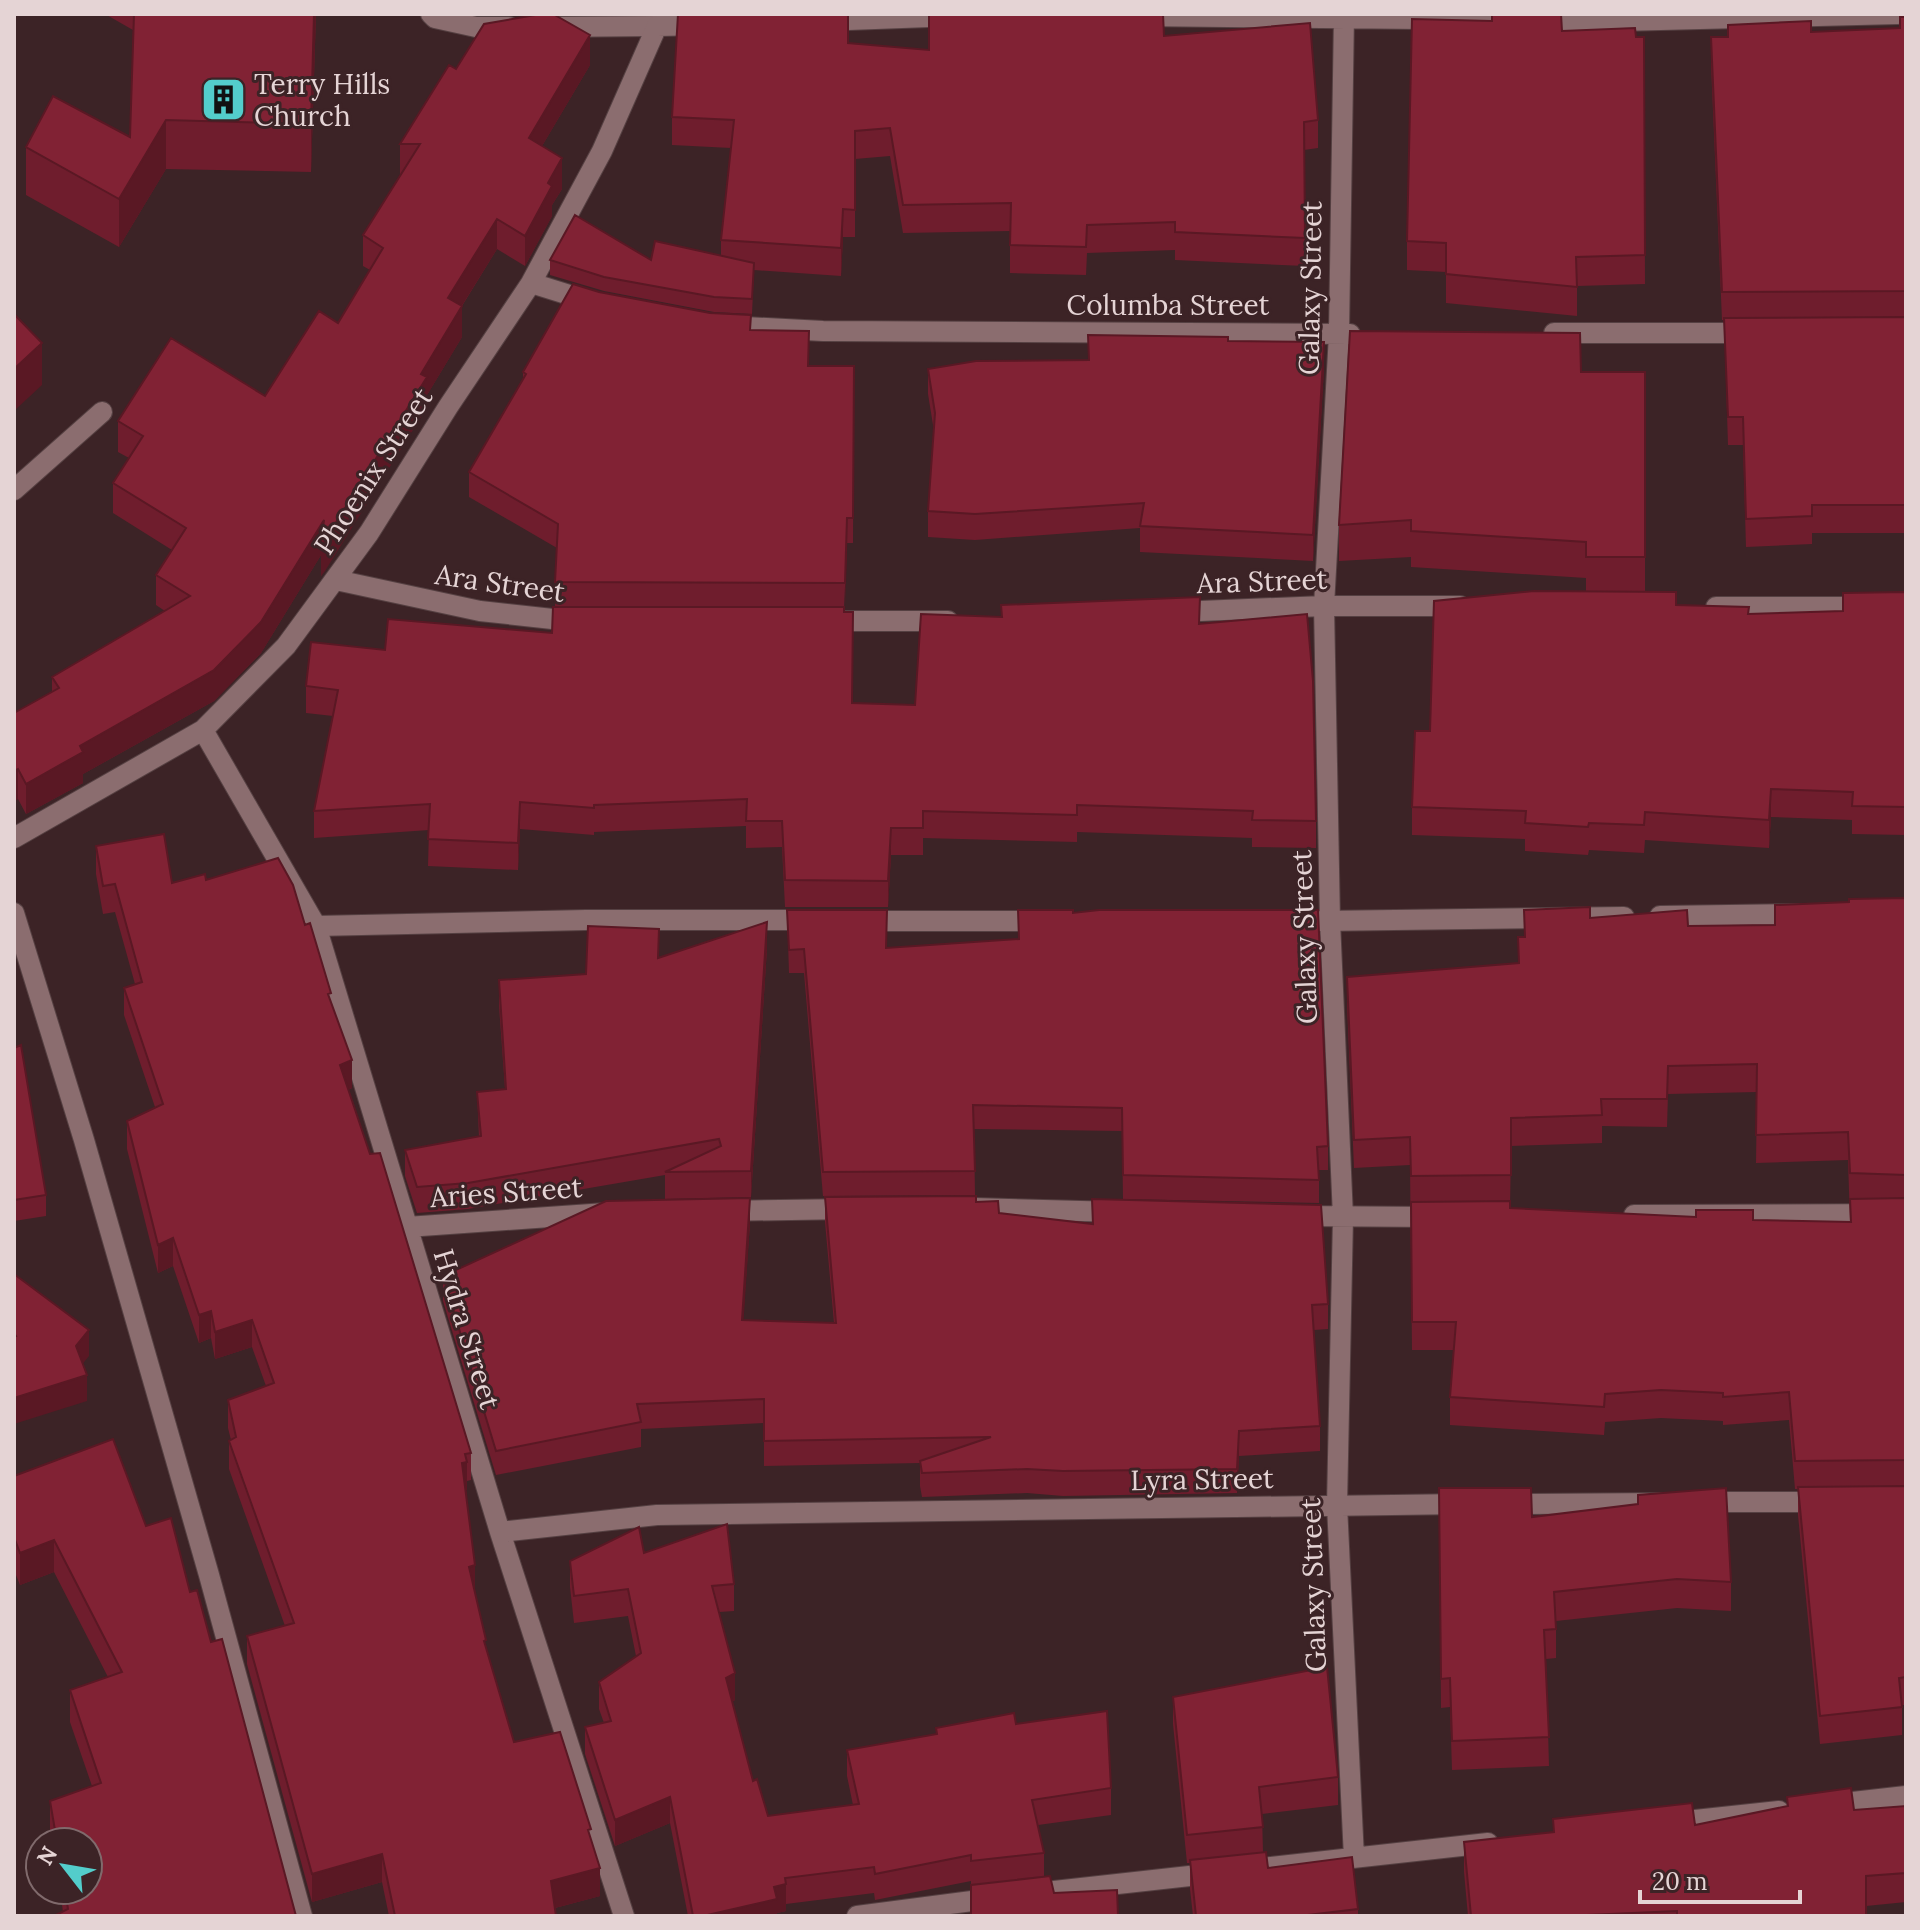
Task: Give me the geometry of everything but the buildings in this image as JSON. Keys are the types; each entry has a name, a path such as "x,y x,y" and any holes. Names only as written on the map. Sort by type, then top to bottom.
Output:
{"street":[{"path":"431,14 435,18 476,27 718,24"},
{"path":"1110,15 1621,18 1898,14"},
{"path":"796,22 982,16"},
{"name":"Galaxy Street","path":"1344,17 1339,334 1324,606 1330,921 1343,1217 1337,1505 1354,1858"},
{"name":"Phoenix Street","path":"14,838 203,730 286,646 369,533 531,283 602,151 657,26"},
{"path":"531,283 614,306"},
{"name":"Columba Street","path":"712,325 823,331 1370,334"},
{"path":"1528,333 1764,333"},
{"path":"14,490 102,412"},
{"name":"Ara Street","path":"336,580 480,611 565,622 596,622"},
{"name":"Ara Street","path":"1151,613 1324,606 1482,606"},
{"path":"1702,607 1906,607"},
{"path":"804,621 963,620"},
{"name":"Hydra Street","path":"203,730 316,926 500,1532 624,1916"},
{"path":"14,913 84,1140 209,1575 302,1916"},
{"path":"1299,921 1826,914"},
{"path":"316,926 586,920 1061,921"},
{"path":"701,1211 870,1208"},
{"path":"948,1208 1137,1212"},
{"name":"Aries Street","path":"407,1227 579,1213 625,1213"},
{"path":"1609,1216 1906,1214"},
{"path":"1280,1216 1452,1217"},
{"name":"Lyra Street","path":"500,1532 657,1515 1337,1505 1843,1502"},
{"path":"1654,1824 1906,1796"},
{"path":"857,1916 1512,1840"}],"place":[{"name":"Terry Hills Church","path":"223,100"}]}
